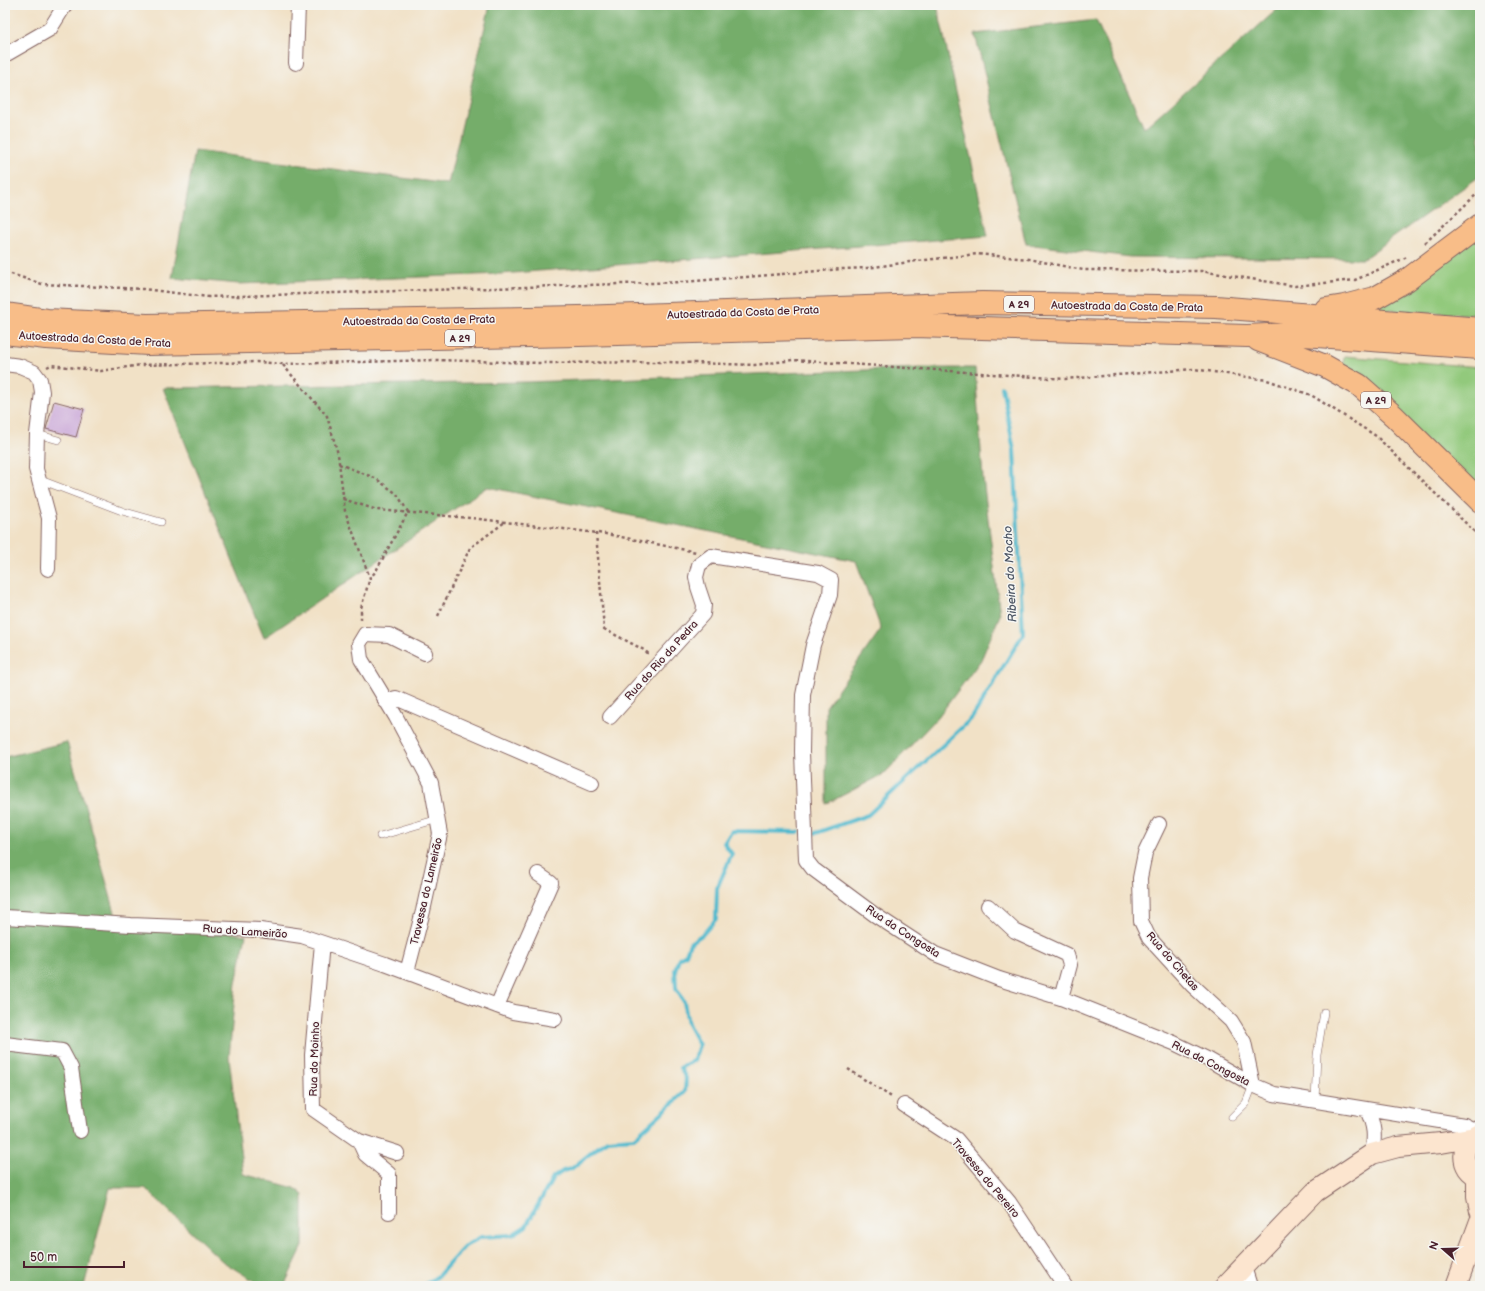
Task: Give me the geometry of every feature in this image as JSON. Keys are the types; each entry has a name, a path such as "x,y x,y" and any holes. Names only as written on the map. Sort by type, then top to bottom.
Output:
{"highway":[{"name":"A 29","path":"1299,314 1344,306 1375,298 1407,280 1480,225"},
{"name":"Autoestrada da Costa de Prata","path":"5,314 47,320 147,325 579,317 982,303 1216,307 1480,329"},
{"name":"Autoestrada da Costa de Prata","path":"5,333 46,338 148,344 915,326 1247,336 1290,334 1480,348"},
{"name":"A 29","path":"1247,336 1325,366 1359,385 1394,416 1480,501"}],"street":[{"path":"5,55 50,29 65,5"},
{"path":"296,63 298,5"},
{"path":"5,364 20,366 34,372 40,380 42,392 37,434 36,469 49,518 48,569"},
{"name":"Rua do Rio da Pedra","path":"610,717 703,614 704,605 696,576 699,565 711,556"},
{"name":"Rua da Congosta","path":"711,556 818,573 831,580 830,595 813,645 803,695 802,752 806,860 813,869 875,915 935,954 999,979 1061,998 1174,1043 1209,1060 1253,1085 1274,1094 1464,1125 1478,1135"},
{"path":"365,634 389,634 425,653"},
{"name":"Travessa do Lameirão","path":"365,634 359,644 361,659 396,717 431,783 440,834 423,911 407,972"},
{"path":"385,701 396,698 592,783"},
{"name":"Rua do Chetas","path":"1159,824 1145,853 1140,878 1141,921 1150,938 1192,985 1231,1021 1244,1042 1253,1085"},
{"path":"497,1006 552,883 538,874"},
{"path":"988,906 1015,931 1067,955 1070,965 1061,998"},
{"name":"Rua do Lameirão","path":"5,917 132,925 260,930 302,936 407,972 513,1012 555,1019"},
{"name":"Rua do Moinho","path":"322,943 312,1054 313,1109 359,1141 365,1154 389,1174 389,1212"},
{"path":"5,1044 62,1051 71,1068 80,1131"},
{"name":"Travessa do Pereiro","path":"904,1105 956,1139 1009,1202 1065,1286"},
{"path":"1367,1110 1373,1124 1374,1138 1372,1154"},
{"path":"1225,1286 1315,1192 1372,1154 1398,1147 1441,1143 1478,1135"},
{"path":"1464,1161 1464,1154 1469,1141 1478,1135"},
{"path":"359,1141 397,1153"},
{"path":"1441,1143 1464,1161 1471,1172 1479,1176 1477,1196 1480,1211"},
{"path":"1456,1286 1480,1221"},
{"path":"1244,1267 1250,1286"}],"lane":[{"path":"37,434 58,440"},
{"path":"38,479 122,511 161,522"},
{"path":"380,836 438,818"},
{"path":"1315,1101 1317,1055 1324,1012"},
{"path":"1232,1117 1246,1103 1253,1085"}],"path":[{"path":"1424,244 1480,191"},
{"path":"5,272 42,284 143,290 208,297 684,282 867,268 917,260 976,254 1028,259 1083,270 1201,270 1295,286 1355,280 1412,255"},
{"path":"34,372 51,366 101,371 141,365 257,362 283,364 435,360 541,363 666,362 755,365 793,360 1065,379 1194,369 1268,380 1311,395 1376,436 1480,537"},
{"path":"283,364 327,416 338,454 345,512 370,578"},
{"path":"339,464 374,478 397,494 408,512"},
{"path":"343,498 377,510 505,522 596,533 711,556"},
{"path":"365,634 362,626 361,608 370,578 376,571 408,512"},
{"path":"438,616 470,548 505,522"},
{"path":"596,533 604,629 644,650 659,663"},
{"path":"848,1069 904,1105"}],"green space":[{"path":"490,5 937,5 988,236 501,274 239,284 172,278 195,151 448,184"},
{"path":"1282,5 1480,5 1480,176 1363,259 1130,257 1026,244 975,34 1096,20 1144,128"},
{"path":"1480,236 1480,315 1362,309"},
{"path":"1344,356 1480,367 1480,490 1343,367"},
{"path":"920,368 975,368 983,478 1000,615 981,660 938,717 884,774 826,804 826,707 881,629 856,561 487,487 264,638 163,388 526,382"},
{"path":"67,742 116,916 246,935 236,983 229,1057 243,1174 295,1188 303,1195 303,1246 284,1286 262,1286 222,1261 145,1188 110,1188 84,1286 5,1286 5,757"},
{"path":"1480,1143 1480,1168 1474,1164 1473,1150"}],"building":[{"path":"54,401 84,409 76,437 46,429"}],"waterway":[{"name":"Ribeira do Mocho","path":"816,833 868,815 972,718 1023,634 1014,450 1002,387"},
{"name":"Ribeira do Mocho","path":"423,1286 438,1276 465,1246 481,1237 512,1235 526,1226 553,1178 563,1171 571,1169 607,1140 634,1138 685,1092 686,1078 680,1068 694,1060 699,1045 688,1024 684,1002 676,988 675,970 679,958 686,954 690,943 703,934 716,919 717,888 732,854 724,843 732,831 799,832"}]}
